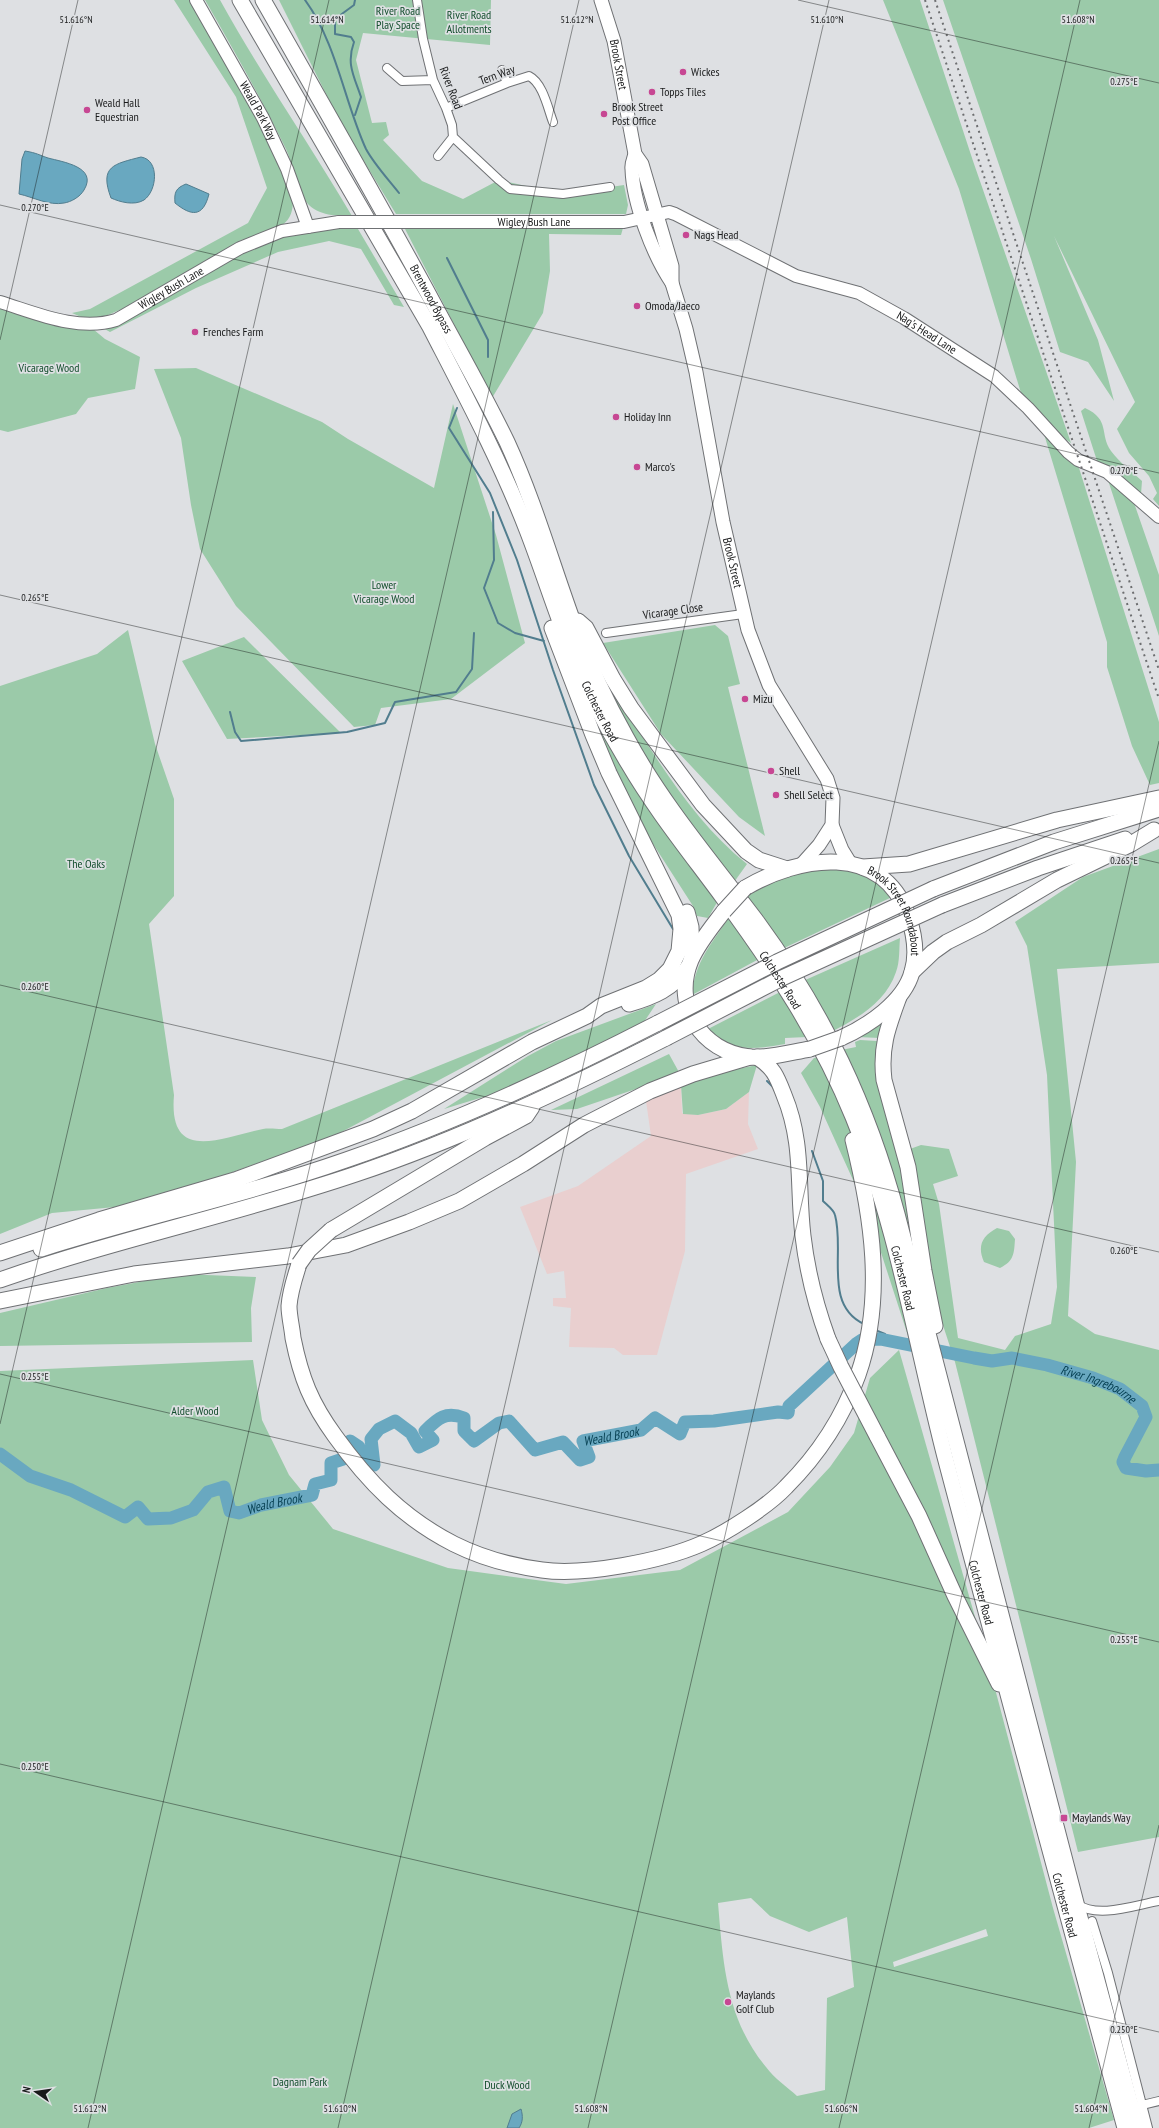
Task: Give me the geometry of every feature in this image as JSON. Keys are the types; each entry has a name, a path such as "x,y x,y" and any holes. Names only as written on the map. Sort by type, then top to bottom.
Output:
{"highway":[{"name":"Brentwood Bypass","path":"240,0 430,327 514,499"},
{"name":"Brentwood Bypass","path":"263,0 380,204 501,431 527,490 570,613"},
{"path":"0,1253 99,1220 235,1180 373,1129 431,1101 532,1042 587,1016 608,1003 653,984 665,974 677,957 681,936 679,915 609,772 566,666 527,553 514,499"},
{"name":"Colchester Road","path":"514,499 568,641 608,729 655,806 765,956 801,1011 825,1056 853,1117 876,1180 928,1339"},
{"path":"570,613 586,628 613,680 631,708 703,805 746,851 759,860 787,869"},
{"name":"Colchester Road","path":"570,613 600,688 645,771 668,805 782,957 811,1002 843,1061 886,1172 928,1339 1011,1706 1125,2128"},
{"path":"855,865 909,864 1086,810 1159,792"},
{"path":"1057,820 1159,798"},
{"path":"0,1263 62,1243 319,1169 440,1125 548,1079 777,962 933,889 1054,842 1159,809"},
{"path":"0,1280 67,1259 275,1200 356,1174 444,1141 538,1100 666,1038 782,978 942,905 1038,868 1157,830"},
{"path":"912,972 933,952 947,942 981,925 1057,880 1157,830"},
{"path":"587,1016 643,1000 663,991 674,983 691,961 692,927 687,911 678,894 651,856"},
{"name":"Brook Street Roundabout","path":"826,862 855,865 887,882 897,894 906,910 915,940 912,972 899,997 856,1031 841,1038 810,1049 754,1057 729,1052 714,1045 704,1037 694,1024 687,1007 685,997 685,985 691,961 724,911 745,888 760,879 787,869 802,864 826,862"},
{"path":"899,997 885,1033 882,1066 885,1085 908,1167 924,1271 928,1339"},
{"path":"538,1100 526,1116 485,1138 331,1230 309,1250 299,1264 289,1305 291,1324 300,1373 309,1395 324,1420 355,1463 377,1489 424,1526 454,1544 490,1558 543,1571 594,1570 649,1560 701,1544 748,1517 784,1489 815,1455 834,1428 858,1374 868,1340 872,1313 874,1279 872,1245 863,1184 847,1119 825,1056"},
{"path":"0,1301 134,1274 288,1256 346,1245 409,1222 459,1201 523,1164 584,1125 650,1091 693,1074 754,1057 777,1074 796,1129 800,1165 803,1234 806,1254 814,1292 828,1339 841,1367 919,1516 955,1596 1011,1706"},
{"path":"196,1205 237,1186 341,1146 363,1136 373,1129"},
{"name":"Colchester Road","path":"933,1361 940,1381 1079,1906 1086,1941 1136,2107 1137,2128"}],"main road":[{"name":"Brook Street","path":"602,0 614,41 635,154 632,168 638,209 664,271 672,283 686,329 696,372 723,522 743,614 753,646 769,685 829,785 834,798 832,825 842,850 855,865"},
{"name":"Brook Street","path":"635,154 642,164 672,266 672,283"},
{"name":"Brook Street","path":"802,864 819,845 832,825"}],"street":[{"name":"Weald Park Way","path":"196,0 263,118 287,169 308,227"},
{"name":"River Road","path":"417,0 423,39 433,80 452,125 453,137"},
{"path":"387,68 402,81 433,80"},
{"path":"502,70 507,83"},
{"name":"Tern Way","path":"446,108 507,83 529,76 534,79 553,122"},
{"path":"438,156 453,137 510,189 563,194 610,187"},
{"name":"Nag's Head Lane","path":"656,215 669,212 675,214 796,276 859,293 904,318 994,376 1028,408 1068,452 1078,460 1107,472 1159,518"},
{"name":"Wigley Bush Lane","path":"0,302 67,322 102,325 116,320 240,248 282,231 339,222 614,222 656,215"},
{"name":"Vicarage Close","path":"606,633 743,614"},
{"path":"1079,1906 1099,1912 1159,1901"},
{"name":"Colchester Road","path":"1079,1906 1092,1921 1108,1973 1136,2107 1148,2128"},
{"path":"1086,1941 1092,1921 1099,1912"},
{"path":"1136,2107 1159,2101"}],"shaded area":[{"path":"681,1085 682,1113 698,1115 726,1109 749,1092 748,1124 758,1149 686,1174 685,1251 657,1355 623,1355 614,1348 569,1347 571,1308 553,1306 553,1298 566,1298 564,1271 547,1274 520,1207 578,1186 651,1136 646,1101"}],"green space":[{"path":"174,0 191,0 254,108 293,197 292,211 282,226 261,235 241,240 124,308 108,315 96,318 81,317 72,313 90,309 248,223 267,188 236,97"},
{"path":"205,0 220,0 252,55 352,216 322,213 317,211 304,199 286,149 247,74"},
{"path":"279,0 491,0 490,45 363,33 356,60 372,123 386,122 389,135 383,140 422,181 463,199 499,180 563,194 624,185 628,205 626,214 396,214 340,122"},
{"path":"883,0 920,0 973,161 1071,443 1053,431 1021,393 959,189"},
{"path":"943,0 1159,0 1159,506 1153,499 1157,493 1149,476 1129,453 1117,429 1135,402 1054,236 1098,340 1114,401 1088,362 1060,352 1031,259"},
{"path":"404,227 623,228 621,235 549,234 550,271 543,313 492,398"},
{"path":"328,229 358,229 404,307 394,305 361,249 329,241 278,252 196,288 110,332 101,327 239,254 289,234"},
{"name":"Vicarage Wood","path":"0,302 87,324 105,339 140,357 135,389 88,398 76,414 8,432 0,430"},
{"name":"Lower Vicarage Wood","path":"196,368 322,422 348,439 434,488 453,404 496,535 525,643 451,699 381,708 375,725 354,727 236,606 200,549 191,505 181,438 154,369"},
{"path":"1085,408 1098,417 1108,445 1114,455 1142,481 1141,494 1098,464 1081,411"},
{"path":"1044,434 1079,468 1159,722 1159,783 1150,785 1132,746 1107,667 1107,642"},
{"path":"1106,474 1133,500 1159,575 1159,636"},
{"path":"715,625 728,636 740,684 728,687 765,836 739,817 661,734 603,643"},
{"name":"The Oaks","path":"128,630 155,744 174,799 174,896 149,924 174,1095 174,1117 180,1131 189,1139 201,1141 231,1137 263,1129 282,1129 552,1020 334,1136 168,1195 115,1207 52,1213 0,1234 0,686 97,654"},
{"path":"244,637 341,733 227,739 182,661"},
{"path":"606,683 609,684 655,756 688,803 706,825 747,864 732,885 656,780"},
{"path":"602,730 641,797 719,899 708,918 697,916 693,906 637,819 597,732"},
{"path":"1159,849 1159,963 1057,969 1076,1162 1068,1316 1095,1334 1159,1350 1159,1837 1078,1852 955,1362 938,1310 910,1149 921,1145 949,1149 958,1176 933,1184 939,1204 958,1338 1005,1350 1015,1336 1051,1324 1057,1287 1047,1075 1027,946 1015,922 1083,877"},
{"path":"825,867 861,875 877,883 892,897 782,949 746,899 754,892 772,881 793,874"},
{"path":"729,917 759,959 692,995 700,963"},
{"path":"900,938 897,968 891,983 885,992 861,1015 831,1032 803,981"},
{"path":"782,991 807,1037 785,1038 785,1044 775,1046 744,1048 725,1043 708,1029"},
{"path":"656,1004 644,1022 506,1090 444,1109 528,1056 556,1041"},
{"path":"885,1018 880,1038 857,1037"},
{"path":"860,1040 877,1041 877,1066 881,1088 894,1132 921,1270 841,1050 856,1047 855,1042"},
{"path":"669,1054 680,1074 577,1109 551,1110"},
{"path":"820,1057 863,1154 912,1338 909,1339 875,1234 858,1191 820,1107 801,1073 814,1058"},
{"path":"757,1065 749,1092 726,1109 698,1115 683,1114 681,1085 713,1074"},
{"path":"997,1228 1009,1231 1015,1239 1011,1260 1000,1268 984,1262 981,1251 984,1238"},
{"path":"182,1274 256,1277 251,1308 252,1342 0,1346 0,1313 107,1288"},
{"path":"899,1350 989,1666 1053,1908 1114,2120 1089,2128 0,2128 0,1371 253,1360 262,1420 289,1475 333,1529 448,1568 566,1584 680,1570 788,1512 830,1467 854,1433 870,1378","holes":["751,1898 770,1916 809,1932 847,1917 854,1987 827,1998 825,2090 797,2096 769,2071 753,2049 742,2029 729,1989 722,1947 718,1903","986,1929 988,1936 894,1967 893,1962"]}],"water":[{"path":"25,151 70,164 83,171 87,182 82,193 72,200 58,204 19,194 22,159"},
{"path":"141,157 147,159 154,170 154,183 148,196 144,200 136,203 123,202 111,198 107,179 111,168 123,162"},
{"path":"186,184 209,194 200,211 191,212 175,203 176,191"},
{"path":"521,2109 522,2119 519,2128 507,2128 512,2114"}],"waterway":[{"path":"305,0 316,17 333,54 358,131 366,149 377,166 399,193"},
{"path":"355,0 354,5 335,19 335,34 351,37 354,42 351,64 361,97 355,115"},
{"path":"447,258 488,340 488,357"},
{"path":"457,408 449,428 490,493 517,560 553,670 594,785 629,856 673,929"},
{"path":"493,512 494,560 484,588 498,623 515,633 544,641"},
{"path":"230,712 235,732 241,741 347,732 385,723 395,702 456,692 472,669 474,633"},
{"path":"767,1081 773,1087"},
{"path":"812,1151 823,1181 823,1201 832,1209 835,1215 838,1245 839,1291 844,1304 851,1315 864,1324"},
{"path":"875,1330 885,1334 888,1341"},
{"name":"Weald Brook","path":"0,1454 30,1476 71,1490 125,1517 138,1507 148,1519 171,1518 193,1510 208,1492 224,1487 230,1511 239,1513 261,1505 312,1495 315,1484 331,1480 331,1463 343,1459 350,1441 359,1447 361,1464 374,1465 371,1439 379,1429 395,1421 411,1433 419,1447 433,1440 425,1431 434,1422 443,1417 452,1415 464,1418 464,1431 474,1441 499,1423 509,1421 535,1450 563,1442 580,1460 589,1457 583,1441 641,1430 655,1418 680,1434 685,1422 714,1421 778,1412 788,1413 789,1406 856,1344 862,1340 880,1339 992,1361 1012,1358 1047,1365 1093,1378 1120,1389 1142,1406 1146,1417 1123,1462 1126,1468 1146,1471 1159,1470"}],"railway":[{"path":"925,0 1159,699"},
{"path":"935,0 1159,670"}],"place":[{"name":"Wickes","path":"683,72"},
{"name":"Topps Tiles","path":"652,92"},
{"name":"Weald Hall Equestrian","path":"87,110"},
{"name":"Brook Street Post Office","path":"604,114"},
{"name":"Nags Head","path":"686,235"},
{"name":"Omoda/Jaeco","path":"637,306"},
{"name":"Frenches Farm","path":"195,332"},
{"name":"Holiday Inn","path":"616,417"},
{"name":"Marco's","path":"637,467"},
{"name":"Mizu","path":"745,699"},
{"name":"Shell","path":"771,771"},
{"name":"Shell Select","path":"776,795"},
{"name":"Maylands Way","path":"1064,1818"},
{"name":"Maylands Golf Club","path":"728,2002"}],"park label":[{"name":"River Road Play Space","path":"398,18"},
{"name":"River Road Allotments","path":"469,22"},
{"name":"Alder Wood","path":"195,1411"},
{"name":"Dagnam Park","path":"300,2082"},
{"name":"Duck Wood","path":"507,2085"}],"water label":[{"name":"River Ingrebourne","path":"1097,1386"}]}
